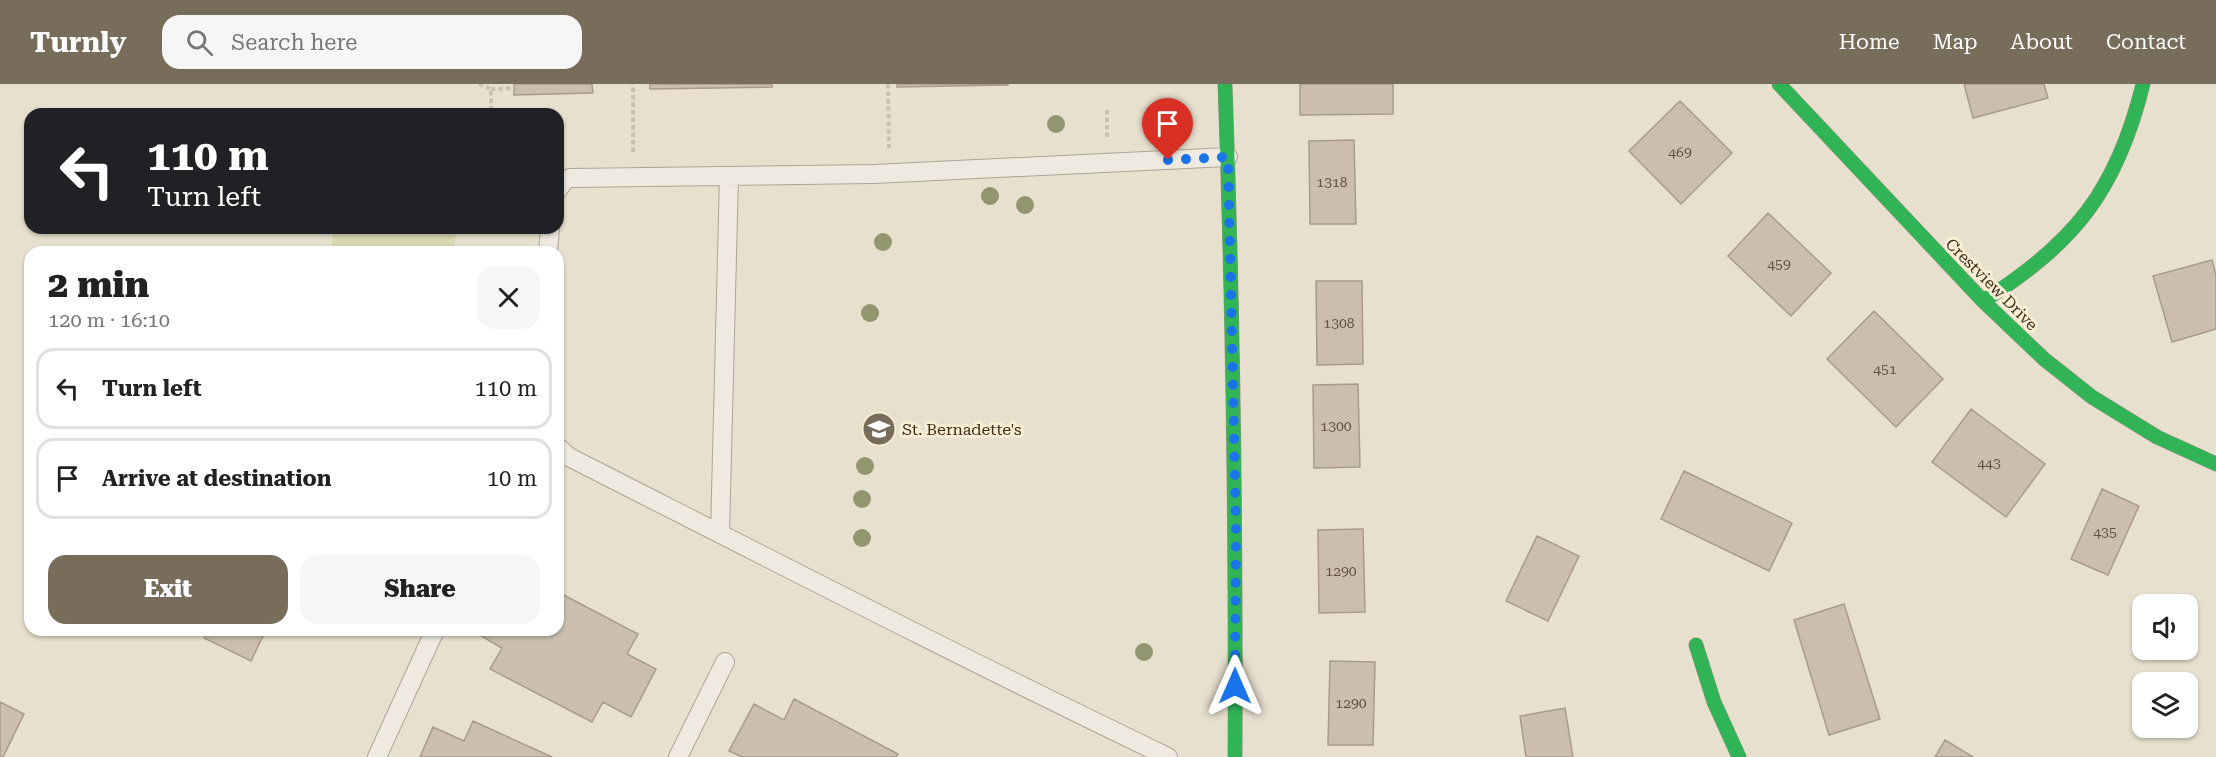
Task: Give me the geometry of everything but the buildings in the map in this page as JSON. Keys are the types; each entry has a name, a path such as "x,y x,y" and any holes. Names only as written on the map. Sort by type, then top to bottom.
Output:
{"street":[{"path":"1225,84 1236,527 1235,757"},
{"name":"Crestview Drive","path":"1779,84 1983,301 2044,359 2092,397 2157,437 2216,464"},
{"path":"1983,301 2018,279 2053,251 2083,217 2108,179 2127,138 2143,84"},
{"path":"1696,645 1707,689 1724,731 1739,757"}],"lane":[{"path":"564,181 570,178 888,173 1228,157"},
{"path":"720,534 729,176"},
{"path":"564,452 1036,694 1168,757"},
{"path":"377,757 432,636"},
{"path":"678,757 725,662"}],"path":[{"path":"479,84 490,89 514,88"},
{"path":"633,84 634,177"},
{"path":"888,84 888,173"},
{"path":"490,89 491,108"}],"green space":[{"path":"333,234 456,234 454,246 331,246"}],"traffic: fast":[{"path":"1225,84 1233,420 1235,757"},
{"path":"1779,84 1983,301 2044,359 2092,397 2157,437 2216,464"},
{"path":"1983,301 2043,258 2088,210 2105,184 2120,154 2143,84"},
{"path":"1696,645 1714,702 1739,757"}],"place":[{"name":"St. Bernadette's","path":"879,429"}],"route":[{"path":"1168,160 1228,157 1236,527 1235,686"}]}
